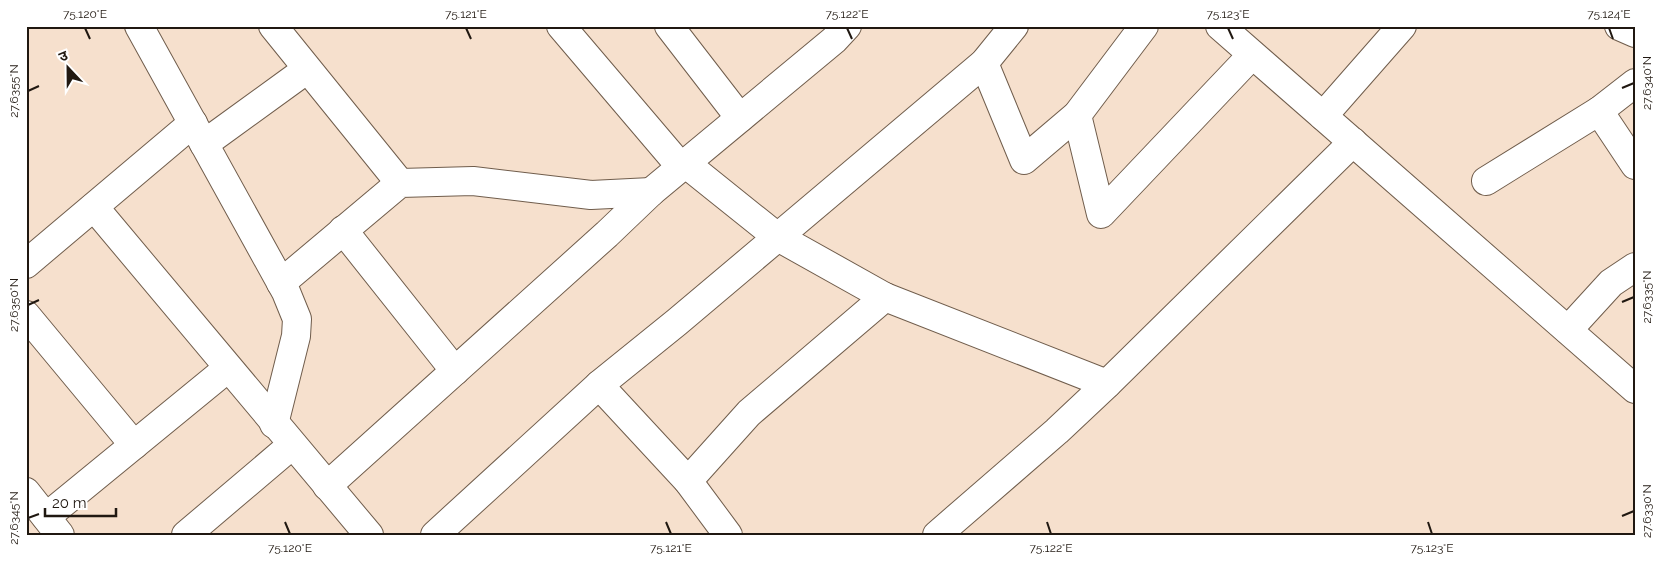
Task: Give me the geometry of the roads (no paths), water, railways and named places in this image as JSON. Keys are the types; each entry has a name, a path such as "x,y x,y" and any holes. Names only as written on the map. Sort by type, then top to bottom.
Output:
{"street":[{"path":"140,26 281,283 297,319 296,336 274,424"},
{"path":"273,26 306,70 400,183"},
{"path":"561,26 683,165 776,236 885,297 1107,384"},
{"path":"669,26 740,118"},
{"path":"327,486 651,192 847,26"},
{"path":"435,535 600,385 984,63 1014,26"},
{"path":"984,63 1024,160 1077,115 1144,26"},
{"path":"1220,26 1635,389"},
{"path":"1323,116 1402,26"},
{"path":"1620,26 1635,33"},
{"path":"1077,115 1101,214 1252,55"},
{"path":"26,264 94,206 199,134 306,70"},
{"path":"1486,181 1600,111 1635,83"},
{"path":"1600,111 1635,165"},
{"path":"947,531 1107,384 1353,142"},
{"path":"281,283 400,183 473,181 591,194 651,192"},
{"path":"94,206 274,424 369,535"},
{"path":"343,230 455,371"},
{"path":"1568,330 1611,283 1635,267"},
{"path":"688,481 749,413 885,297"},
{"path":"26,315 134,445"},
{"path":"26,492 53,526 134,445 228,368"},
{"path":"600,385 688,481 728,535"},
{"path":"186,535 292,445"}]}
